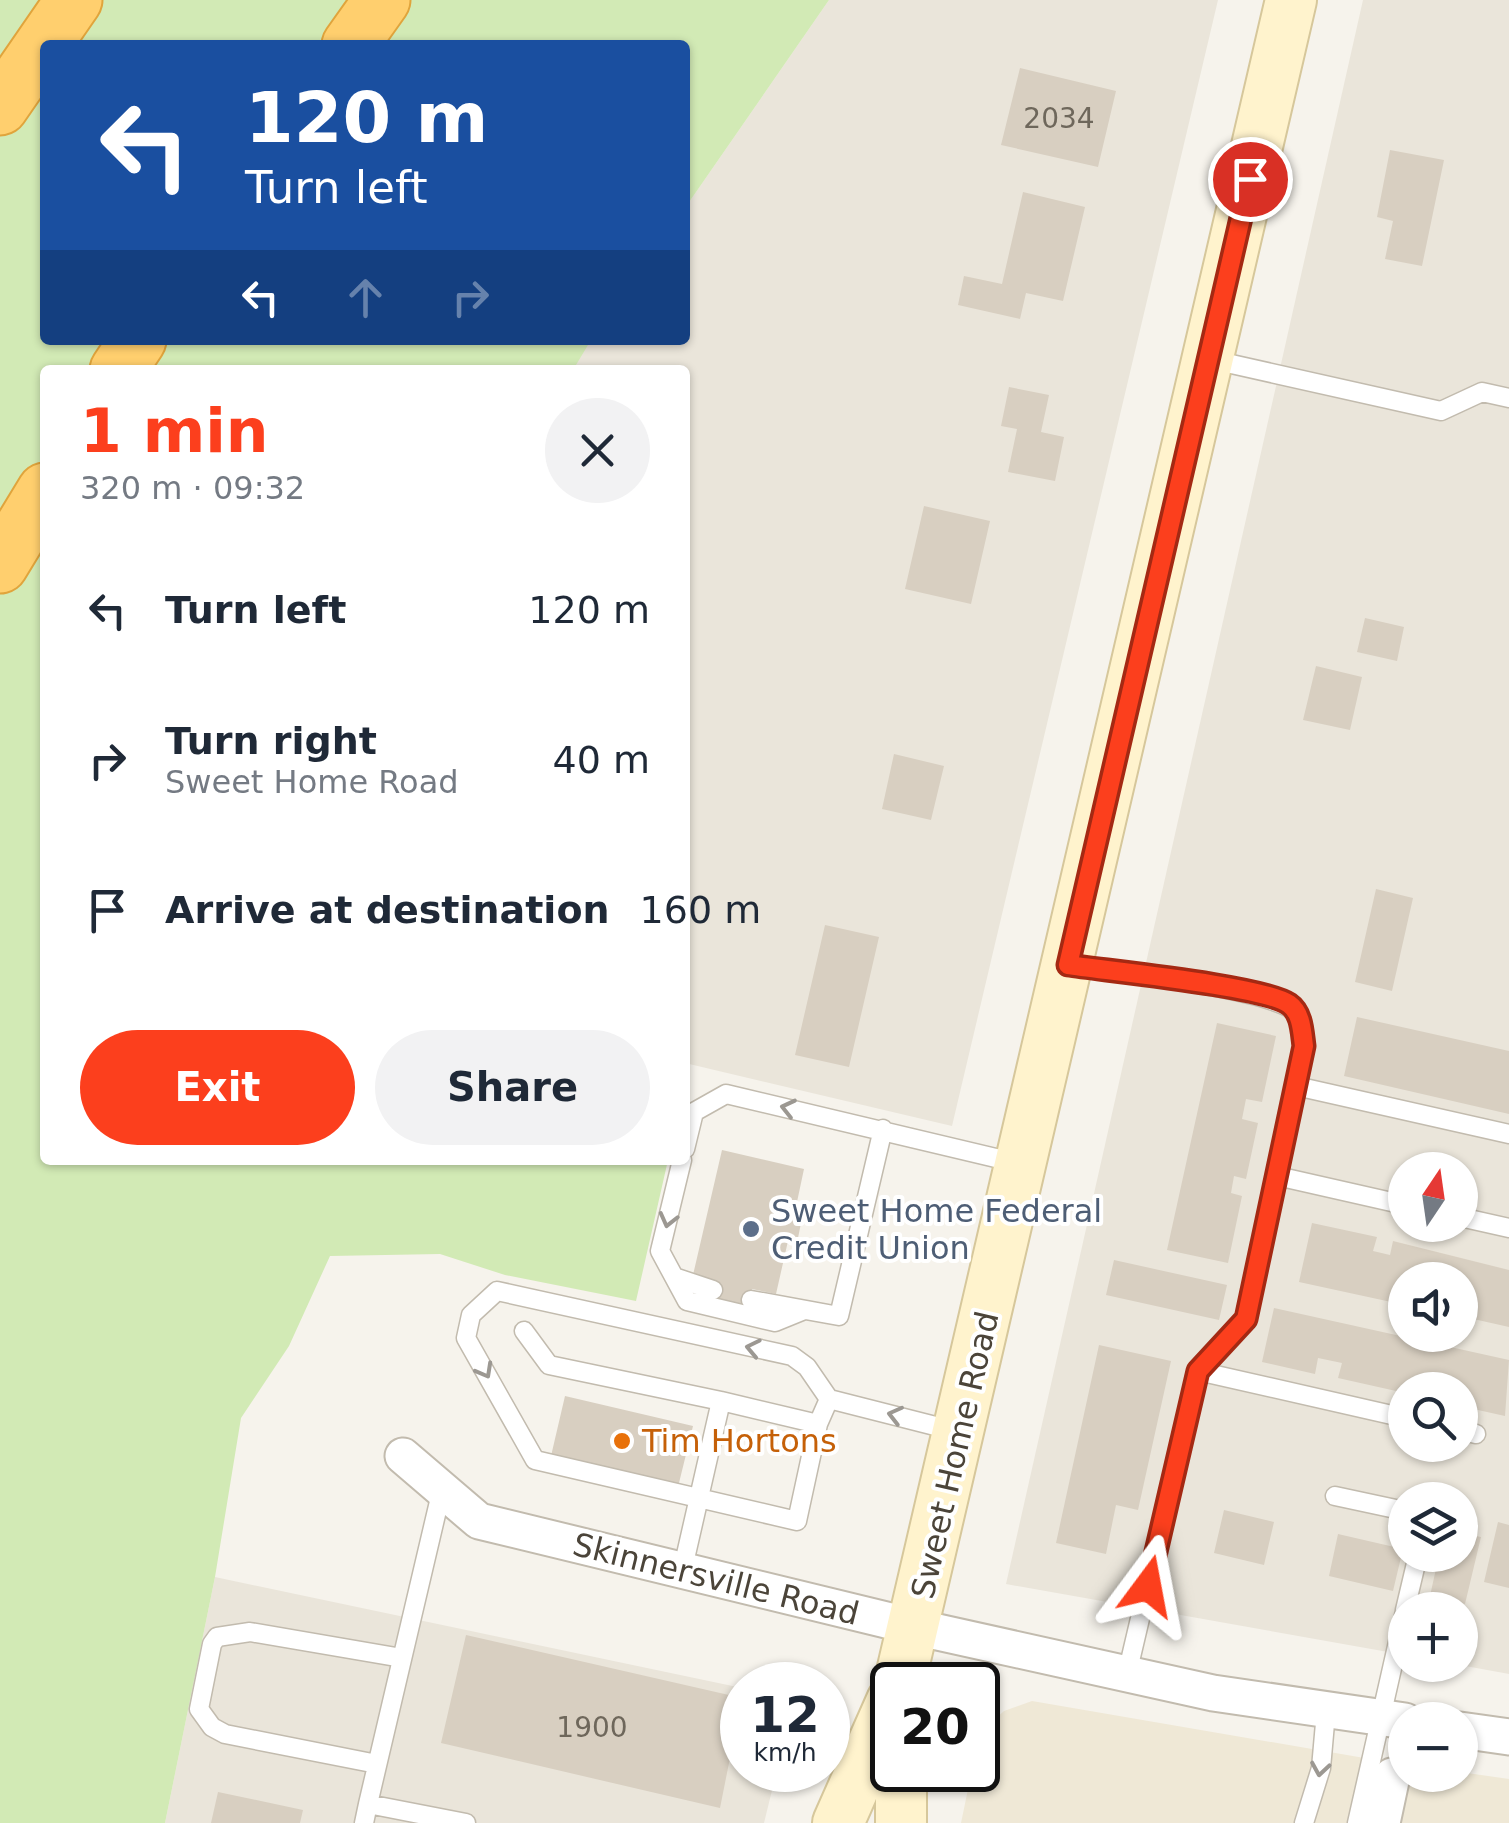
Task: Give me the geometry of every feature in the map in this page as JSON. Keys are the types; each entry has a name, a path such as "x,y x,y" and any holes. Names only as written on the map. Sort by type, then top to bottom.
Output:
{"highway":[{"path":"46,40 74,0"},
{"path":"354,40 382,0"},
{"path":"0,107 40,49"},
{"path":"0,565 40,499"}],"main road":[{"name":"Sweet Home Road","path":"905,1662 1291,0"},
{"name":"Sweet Home Road","path":"838,1823 870,1751"},
{"path":"901,1792 901,1823"}],"street":[{"name":"Skinnersville Road","path":"403,1456 479,1522 1128,1674 1326,1712 1388,1719"},
{"path":"1478,1733 1509,1737"},
{"path":"1382,1823 1389,1792"}],"lane":[{"path":"1208,358 1441,412 1482,392 1509,398"},
{"path":"1068,965 1246,992 1288,1004 1300,1018 1304,1046 1246,1319 1198,1371 1128,1674"},
{"path":"1296,1086 1509,1134"},
{"path":"690,1128 694,1112 726,1094 1022,1164"},
{"path":"751,1300 839,1316 883,1130"},
{"path":"681,1165 660,1251 687,1301 775,1322 804,1310"},
{"path":"1277,1176 1388,1201"},
{"path":"1478,1221 1509,1228"},
{"path":"674,1277 713,1290"},
{"path":"830,1399 818,1424 797,1521 697,1500 535,1460 466,1338 470,1315 497,1291 792,1356 807,1366 830,1399 960,1432"},
{"path":"524,1330 549,1365 818,1424"},
{"path":"1198,1371 1388,1414"},
{"path":"682,1572 720,1401"},
{"path":"364,1823 442,1490"},
{"path":"1335,1496 1388,1507"},
{"path":"377,1764 212,1728 199,1709 212,1644 218,1637 250,1632 402,1658"},
{"path":"1304,1823 1321,1768 1326,1712"},
{"path":"1357,1823 1388,1731"},
{"path":"368,1804 466,1823"}],"shaded area":[{"path":"829,0 1218,0 952,1126 690,1064 690,365 573,365 587,345 690,345 690,201"},
{"path":"1363,0 1509,0 1509,1674 1478,1668 1478,1592 1388,1592 1388,1652 1006,1584"},
{"path":"215,1577 720,1683 720,1792 772,1792 764,1823 165,1823"},
{"path":"1032,1701 1388,1762 1388,1792 1478,1792 1478,1775 1509,1779 1509,1823 961,1823 967,1792 1000,1792 1000,1715"}],"green space":[{"path":"0,0 829,0 690,201 690,40 40,40 40,345 588,345 576,365 40,365 40,1165 667,1165 636,1301 505,1275 440,1254 330,1256 289,1346 241,1418 215,1577 165,1823 0,1823"}],"building":[{"path":"1020,68 1116,91 1098,167 1001,145"},
{"path":"1390,150 1444,160 1422,266 1385,259 1393,221 1377,217"},
{"path":"1023,192 1085,207 1063,301 1026,293 1020,319 958,305 964,276 1002,284"},
{"path":"1009,387 1049,395 1041,432 1064,437 1055,481 1008,472 1017,429 1001,426"},
{"path":"924,506 990,521 971,604 905,589"},
{"path":"1365,618 1404,627 1397,661 1357,652"},
{"path":"1316,666 1362,677 1350,730 1303,720"},
{"path":"894,754 944,766 931,820 882,809"},
{"path":"1376,889 1413,898 1392,991 1355,982"},
{"path":"825,925 879,937 849,1067 795,1055"},
{"path":"1357,1017 1509,1051 1509,1114 1344,1076"},
{"path":"1217,1023 1276,1036 1262,1102 1246,1099 1242,1119 1258,1123 1246,1179 1234,1176 1231,1193 1242,1196 1228,1263 1167,1250"},
{"name":"Sweet Home Federal Credit Union","path":"722,1150 804,1169 794,1216 802,1218 797,1243 788,1241 776,1294 752,1289 747,1310 709,1302 714,1280 693,1275"},
{"path":"1312,1223 1377,1237 1373,1251 1390,1255 1393,1242 1397,1242 1477,1262 1388,1262 1388,1301 1299,1282"},
{"path":"1114,1260 1227,1285 1219,1320 1106,1295"},
{"path":"1478,1262 1509,1270 1509,1327 1478,1320"},
{"path":"1274,1308 1388,1333 1388,1352 1473,1352 1509,1360 1505,1416 1478,1410 1478,1372 1388,1372 1388,1389 1338,1378 1342,1363 1318,1358 1315,1374 1262,1362"},
{"path":"1099,1345 1171,1361 1138,1510 1116,1505 1106,1554 1056,1543"},
{"name":"Tim Hortons","path":"565,1396 693,1426 678,1487 551,1456"},
{"path":"1224,1510 1274,1522 1264,1565 1214,1553"},
{"path":"1498,1522 1509,1525 1509,1588 1484,1582"},
{"path":"1338,1534 1388,1546 1388,1572 1398,1572 1393,1591 1329,1576"},
{"path":"1435,1572 1473,1572 1468,1592 1431,1592"},
{"path":"466,1635 720,1693 720,1792 723,1792 720,1808 441,1743"},
{"path":"218,1792 303,1810 300,1823 211,1823"}],"place":[{"name":"Sweet Home Federal Credit Union","path":"751,1229"},
{"name":"Tim Hortons","path":"622,1441"}],"route":[{"path":"1148,1586 1198,1371 1246,1319 1304,1046 1300,1018 1288,1004 1246,992 1068,965 1250,179"}]}
